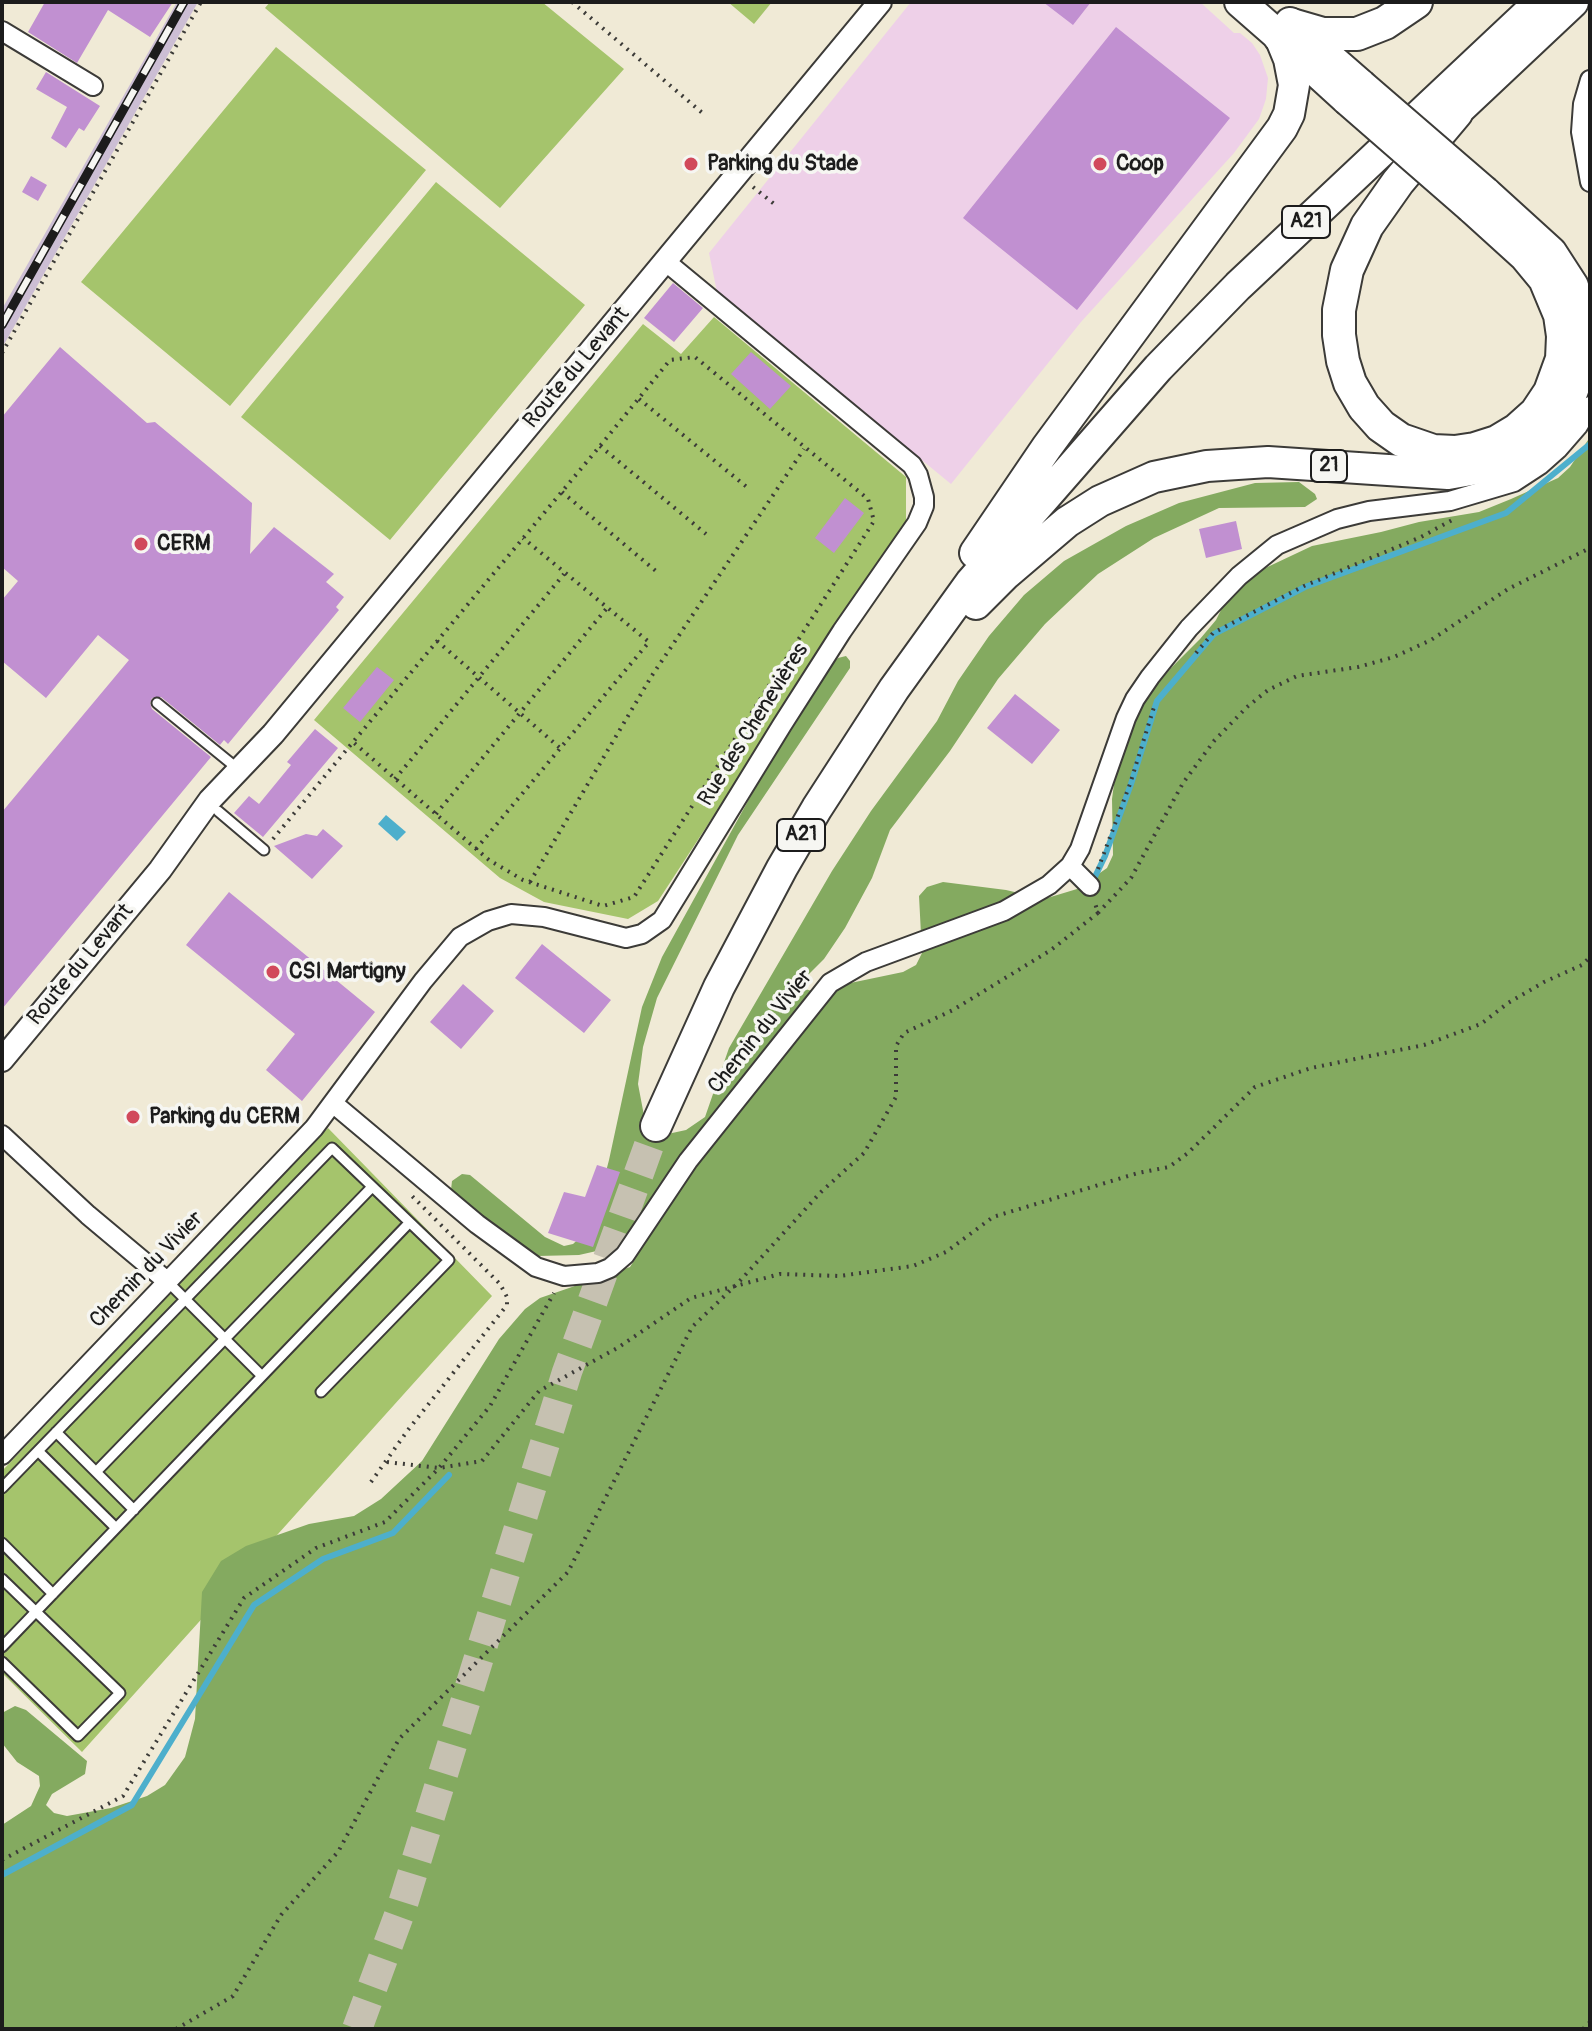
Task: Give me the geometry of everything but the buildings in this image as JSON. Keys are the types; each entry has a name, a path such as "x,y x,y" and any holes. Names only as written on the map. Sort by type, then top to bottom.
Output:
{"highway":[{"path":"1240,2 1286,31 1355,92 1478,199 1545,279 1560,315 1563,336 1562,359 1550,392 1536,413 1517,430 1486,447 1455,452 1433,451 1401,440 1381,426 1364,407 1350,383 1343,361 1339,310 1347,270 1367,226 1393,189 1456,113"},
{"path":"894,689 950,591 1007,504 1282,128 1289,114 1293,72 1286,31 1267,2"},
{"path":"1286,31 1357,34 1385,23 1416,2"},
{"name":"A21","path":"656,1126 719,987 817,808 894,689 971,582 1158,368 1238,286 1540,2"},
{"name":"A21","path":"1084,454 1573,2"},
{"name":"21","path":"894,689 1006,574 1043,541 1078,515 1130,486 1180,471 1233,463 1299,464 1425,474 1459,473 1501,463 1536,443 1568,404 1579,373 1582,340 1578,303 1573,286 1551,252 1478,199"}],"street":[{"name":"Route du Levant","path":"160,870 199,814 242,772 880,2"},
{"path":"2,31 93,86"},
{"path":"1590,80 1583,104 1581,132 1590,182"},
{"name":"Rue des Chenevières","path":"334,1104 447,950 474,928 499,917 529,914 626,938 642,934 662,920 672,908 739,791 922,513 922,485 912,465 665,261"},
{"name":"Chemin du Vivier","path":"564,1276 598,1273 619,1262 688,1161 838,977 891,952 1004,911 1049,885 1070,866 1080,849 1135,699 1189,628 1239,576 1277,545 1337,519 1369,511 1450,501 1514,482 1558,449 1590,406"},
{"name":"Route du Levant","path":"2,1060 160,870 218,811 242,772"},
{"path":"1070,866 1090,886"},
{"path":"334,1104 491,1236 536,1267 564,1276"},
{"name":"Chemin du Vivier","path":"2,1455 266,1182 334,1104"},
{"path":"2,1135 88,1215 168,1282"}],"lane":[{"path":"157,703 242,772"},
{"path":"218,811 264,850"},
{"path":"2,1488 332,1148 449,1260 321,1392"},
{"path":"96,1472 372,1187"},
{"path":"2,1647 409,1223"},
{"path":"168,1282 262,1376"},
{"path":"56,1432 134,1510"},
{"path":"38,1451 116,1528"},
{"path":"2,1543 53,1594"},
{"path":"2,1579 120,1693 78,1736 2,1662"}],"path":[{"path":"2,353 201,2"},
{"path":"572,2 706,116"},
{"path":"751,185 778,207"},
{"path":"264,850 353,742 437,641 562,492 670,360 695,357 868,499 874,521 634,897 603,906 530,882 489,860 353,742"},
{"path":"639,399 748,488"},
{"path":"600,446 706,534"},
{"path":"530,882 651,677 804,449"},
{"path":"562,492 657,572"},
{"path":"1194,656 1213,633 1304,586 1421,537 1454,519"},
{"path":"476,849 649,642 523,538"},
{"path":"176,2029 233,1996 281,1915 338,1852 399,1739 568,1572 692,1327 737,1284 821,1192 864,1153 896,1097 896,1046 904,1033 953,1010 1051,950 1098,913 1131,878 1183,783 1214,741 1268,690 1297,676 1358,667 1394,657 1431,640 1508,589 1590,548"},
{"path":"395,779 565,573"},
{"path":"436,814 607,608"},
{"path":"437,641 560,748"},
{"path":"1098,913 1090,886 1130,784 1156,700"},
{"path":"387,1462 439,1468 482,1461 539,1391 619,1347 691,1298 780,1274 839,1276 913,1266 946,1252 993,1217 1138,1173 1169,1167 1188,1153 1214,1124 1255,1087 1311,1068 1424,1045 1481,1024 1508,1003 1582,965 1590,957"},
{"path":"2,1860 123,1796 244,1598 316,1548 385,1522 439,1468 490,1406 564,1276"},
{"path":"371,1482 408,1430"},
{"path":"1583,2029 1590,2022"}],"shaded area":[{"path":"177,2 198,2 2,348 2,309"},
{"path":"911,2 1200,2 1234,33 1240,33 1252,43 1268,78 1266,99 1259,119 1234,153 1081,322 951,484 717,292 709,253"}],"green space":[{"path":"270,2 542,2 624,69 500,208 265,8"},
{"path":"728,2 772,2 754,24"},
{"path":"276,47 426,170 230,406 81,282"},
{"path":"436,182 585,305 390,540 241,417"},
{"path":"714,317 906,477 906,521 658,901 628,919 544,902 500,878 314,720 643,324 681,354"},
{"path":"1590,437 1590,2029 2,2029 2,1825 31,1806 40,1786 39,1776 17,1762 2,1743 2,1713 15,1706 26,1710 87,1761 85,1774 52,1794 46,1805 54,1813 67,1816 111,1808 147,1796 165,1785 185,1757 195,1719 202,1592 221,1561 246,1546 309,1524 354,1516 381,1499 422,1461 499,1339 525,1309 540,1298 630,1267 635,1259 633,1252 623,1245 579,1255 538,1256 521,1252 457,1200 451,1190 452,1181 462,1174 470,1175 545,1237 564,1246 573,1244 586,1232 597,1206 609,1160 642,1007 662,957 759,781 832,664 846,656 850,668 738,835 657,998 643,1047 638,1084 646,1126 663,1135 686,1130 705,1117 729,1048 832,871 871,811 937,721 958,681 989,636 1024,595 1064,561 1126,526 1179,503 1255,483 1299,482 1317,499 1305,507 1219,508 1154,538 1098,574 1045,624 998,679 950,751 890,830 872,878 845,928 824,959 807,976 803,984 805,989 812,991 903,972 916,965 922,953 919,896 927,887 943,882 1006,890 1044,899 1077,889 1107,868 1113,855 1112,799 1117,762 1130,726 1147,696 1216,620 1227,598 1259,571 1312,546 1479,512 1558,478 1570,467"},
{"path":"328,1128 492,1296 82,1752 2,1673 2,1471"}],"water":[{"path":"386,815 406,832 397,841 378,824"}],"waterway":[{"path":"1091,885 1131,784 1157,701 1214,634 1305,587 1506,513 1590,444"},
{"path":"2,1875 132,1805 254,1605 323,1559 393,1533 449,1475"}],"tunnel":[{"path":"357,2029 402,1907 567,1372 656,1126"}],"railway":[{"path":"2,325 184,2"}],"place":[{"name":"Parking du Stade","path":"691,164"},
{"name":"Coop","path":"1100,164"},
{"name":"CERM","path":"141,544"},
{"name":"CSI Martigny","path":"273,972"},
{"name":"Parking du CERM","path":"133,1117"}]}
